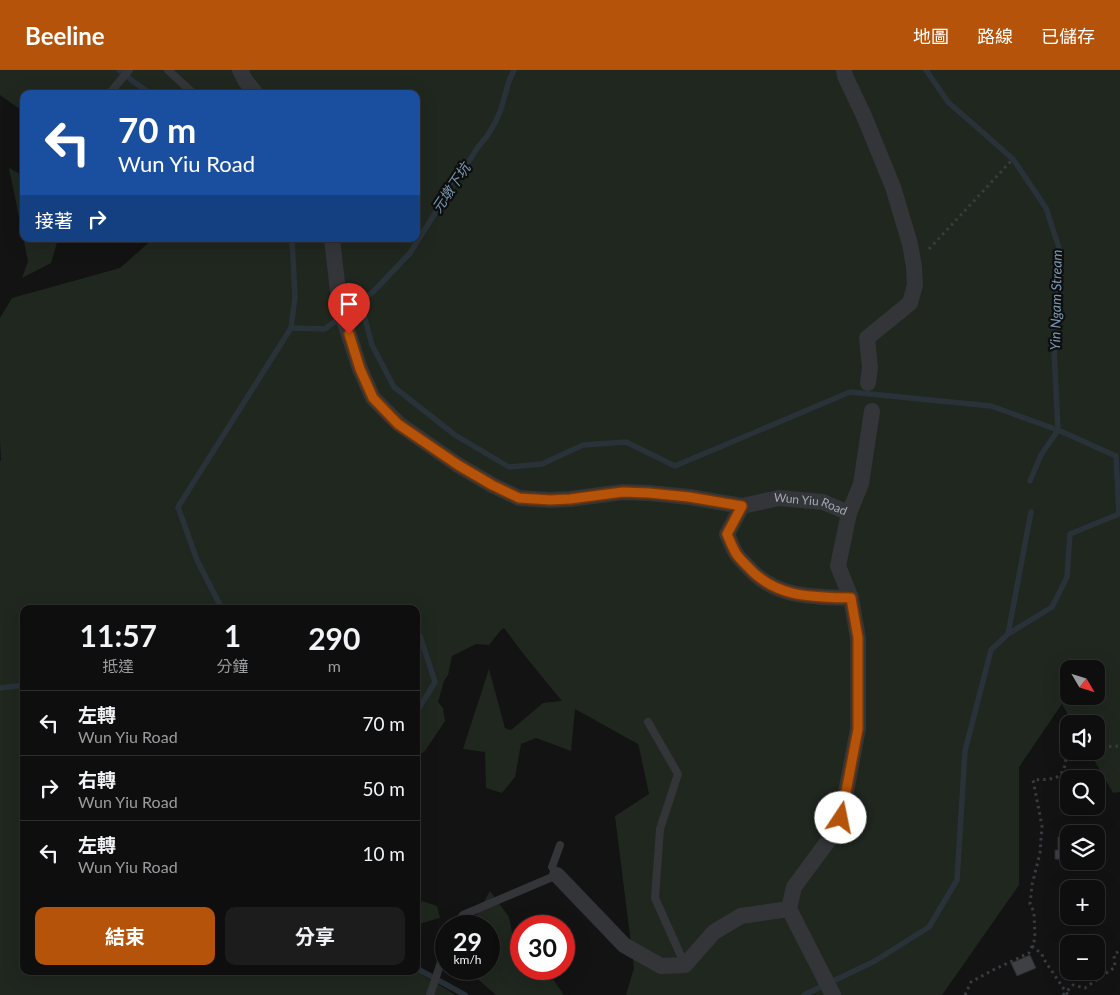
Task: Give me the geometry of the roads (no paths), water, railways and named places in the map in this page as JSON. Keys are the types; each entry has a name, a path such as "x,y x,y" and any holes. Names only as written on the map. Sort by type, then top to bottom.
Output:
{"street":[{"path":"240,70 253,90"},
{"path":"844,70 893,187 910,244 914,267 915,285 910,303 867,338 870,368 868,383"},
{"name":"Wun Yiu Road","path":"332,242 339,300 343,317 360,369 373,398 398,424 458,465 492,485 519,498 570,499 623,492 689,497 742,506 779,498 824,502 848,513 838,566 851,598 858,638 858,729 841,818 831,837 794,887 789,910"},
{"path":"848,513 861,484 872,411"},
{"path":"742,506 727,534 738,556 753,573 771,586 789,593 818,597 851,598"},
{"path":"557,875 624,945 661,966 685,966 714,932 741,916 789,910 833,995"}],"lane":[{"path":"112,90 129,70"},
{"path":"168,70 190,90"},
{"path":"648,722 678,774 660,829 655,898 685,966"},
{"path":"463,915 557,875 552,867 560,846"},
{"path":"430,995 435,980"}],"waterway":[{"path":"119,70 145,90"},
{"name":"元墩下坑","path":"420,237 439,207 454,177 462,172 495,123 514,70"},
{"name":"Yin Ngam Stream","path":"926,70 948,102 1013,159 1046,208 1060,251 1054,349 1058,430 1041,455 1030,481"},
{"path":"220,605 197,560 178,507 291,328 295,297 292,242"},
{"name":"元墩下坑","path":"291,328 325,329 373,292 410,253 417,242"},
{"path":"358,293 372,345 394,387 455,435 509,467 542,464 583,445 626,442 675,466 850,392 991,406 1058,430 1116,456 1119,514 1070,534 1067,577 1052,607 1008,634"},
{"path":"804,995 875,961 929,927 957,880 965,751 991,650 1008,634 1031,512"},
{"path":"420,636 435,682 420,706"},
{"path":"0,688 20,686"},
{"path":"420,970 465,995"}]}
